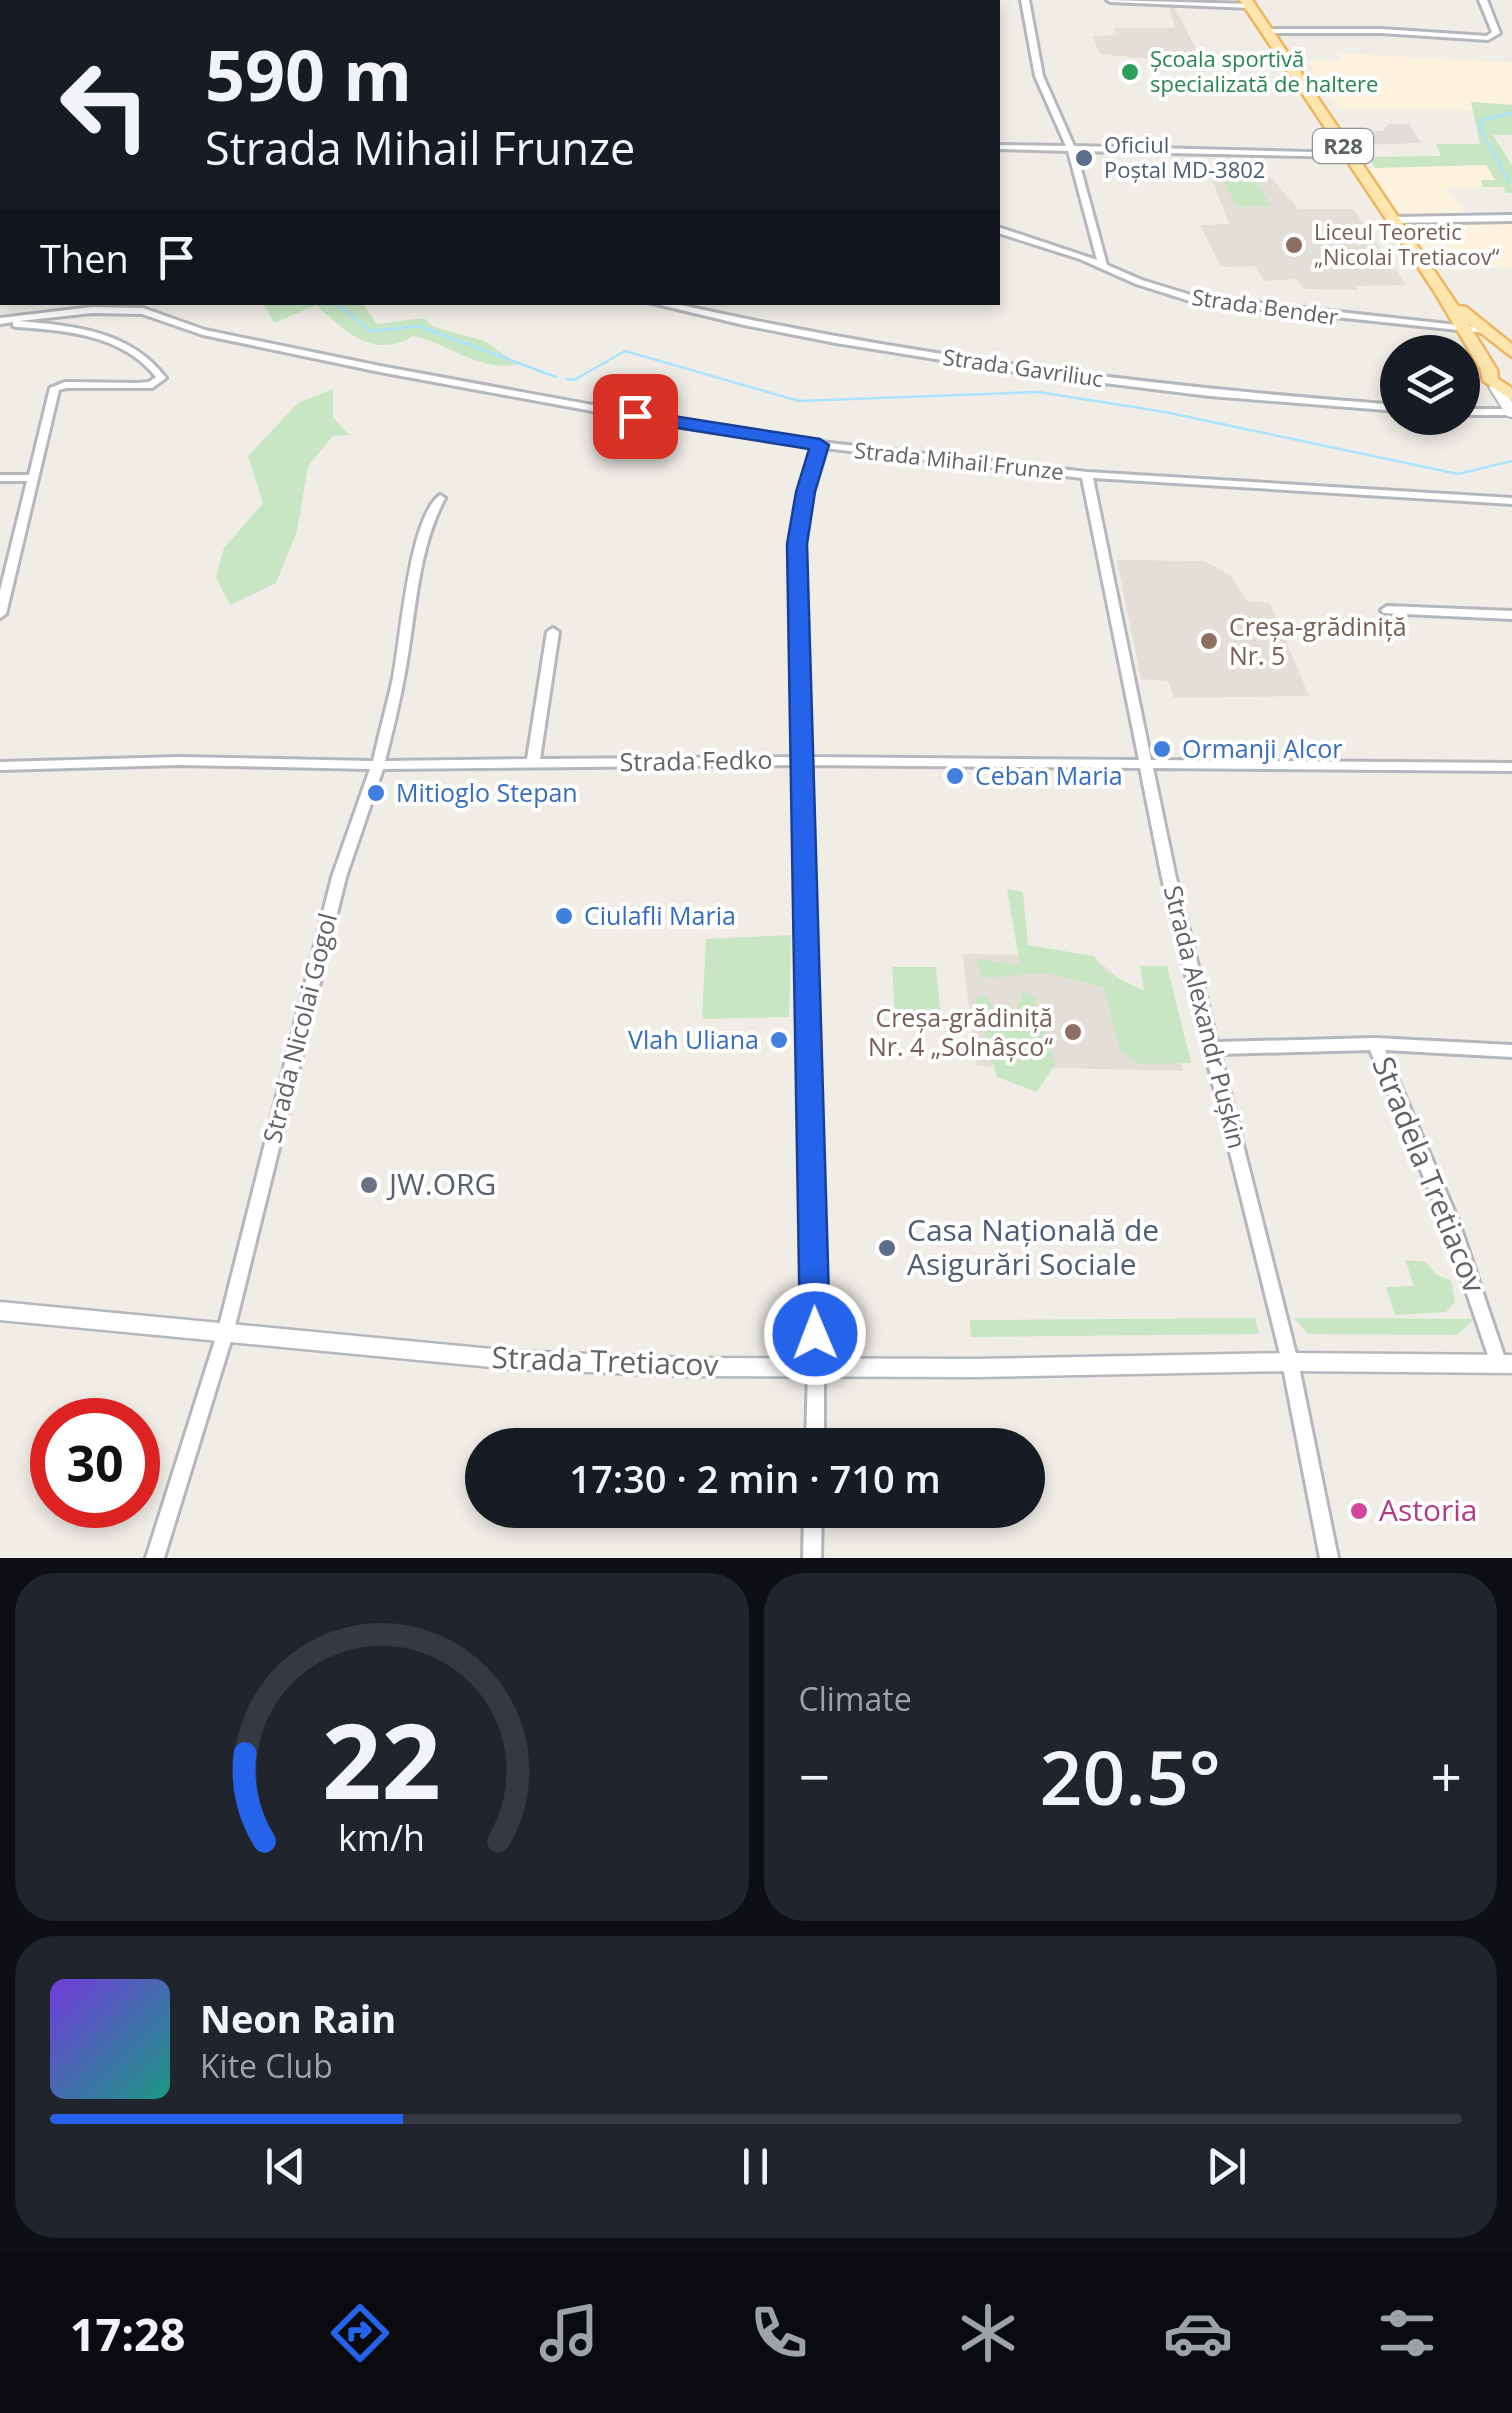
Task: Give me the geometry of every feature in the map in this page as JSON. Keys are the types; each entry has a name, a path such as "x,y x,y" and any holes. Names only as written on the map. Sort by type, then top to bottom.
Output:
{"main road":[{"name":"R28","path":"1248,3 1441,291 1489,370 1490,381 1504,391"},
{"name":"R28","path":"1441,291 1512,352"},
{"path":"1489,370 1512,361"},
{"path":"1504,391 1512,413"}],"street":[{"path":"1025,0 1039,76 1071,149 1102,265"},
{"path":"1111,0 1248,3"},
{"path":"1268,31 1351,30 1492,37 1496,33 1483,0"},
{"path":"1000,147 1348,154"},
{"path":"1392,220 1512,218"},
{"name":"Strada Bender","path":"1000,231 1193,299 1484,331"},
{"name":"Strada Gavriliuc","path":"665,305 786,334 1106,380 1288,401 1380,407"},
{"name":"Strada Mihail Frunze","path":"0,322 92,310 143,311 203,332 342,362 674,423 820,445 1087,474 1512,501"},
{"path":"0,322 73,331 124,346 151,365 160,380 146,386 56,387 0,614"},
{"path":"1480,412 1512,413"},
{"path":"814,1428 797,544 805,492 820,445"},
{"name":"Strada Alexandr Pușkin","path":"1087,474 1169,878 1290,1362 1328,1558"},
{"path":"0,478 31,478"},
{"name":"Strada Nicolai Gogol","path":"155,1558 225,1334 339,876 378,764 399,676 410,597 427,522 440,498"},
{"path":"1387,610 1431,615 1512,615"},
{"path":"534,763 553,632"},
{"name":"Strada Fedko","path":"0,766 179,761 378,764 803,760 1512,767"},
{"path":"1214,1048 1375,1044 1512,1051"},
{"name":"Stradela Tretiacov","path":"1375,1044 1506,1364"},
{"name":"Strada Tretiacov","path":"0,1311 513,1360 816,1369 1290,1362 1506,1364"},
{"path":"812,1558 813,1528"}],"shaded area":[{"path":"1169,7 1174,7 1201,58 1149,59 1100,54 1092,36 1117,35 1114,28 1175,28"},
{"path":"1338,53 1512,63 1512,105 1471,102 1472,111 1338,111 1307,61 1341,61"},
{"path":"1389,124 1409,124 1421,143 1360,145 1351,131 1383,131"},
{"path":"1487,165 1496,180 1482,180 1482,187 1448,188 1466,215 1394,217 1366,168"},
{"name":"Liceul Teoretic „Nicolai Tretiacov“","path":"1269,176 1299,209 1353,209 1406,285 1357,286 1358,290 1304,289 1297,279 1264,281 1255,266 1221,267 1200,225 1229,224 1211,177"},
{"path":"1512,222 1512,267 1436,271 1401,226"},
{"name":"Creșa-grădiniță Nr. 5","path":"1117,560 1204,561 1230,575 1247,601 1270,603 1309,696 1174,698 1168,681 1141,679"},
{"name":"Creșa-grădiniță Nr. 4 „Solnâșco“","path":"962,954 1093,956 1141,998 1166,999 1183,1071 977,1066"}],"green space":[{"path":"1471,102 1512,105 1512,135 1493,135 1512,165 1512,193 1506,193 1503,187 1482,187 1481,180 1495,180 1486,165 1375,168 1368,157 1441,156 1436,144 1480,144"},
{"path":"1256,180 1271,206 1237,207 1223,181"},
{"path":"264,305 316,305 274,323"},
{"path":"316,305 363,305 377,324 424,318 432,326 484,341 518,364 478,361 413,336 385,345 361,340"},
{"path":"333,389 333,417 349,435 333,436 308,466 297,531 276,583 230,605 216,577 224,548 263,503 248,456 298,403"},
{"path":"1007,889 1023,892 1028,945 1093,956 1104,971 1144,991 1140,966 1167,966 1191,1063 1141,1064 1120,1051 1104,987 1045,973 983,978 976,959 1020,965"},
{"path":"791,935 789,1017 702,1019 706,939"},
{"path":"892,967 936,967 941,1016 895,1016"},
{"path":"1023,992 1034,996 1055,1064 1037,1092 997,1077 974,999 984,995 995,1009 1015,1011"},
{"path":"1405,1260 1426,1262 1437,1275 1451,1281 1455,1302 1446,1312 1395,1315 1386,1287 1414,1286"},
{"path":"1255,1318 1259,1334 971,1337 970,1320"},
{"path":"1294,1318 1474,1319 1457,1335 1308,1334"}],"waterway":[{"path":"1509,182 1480,128 1482,120 1512,113"},
{"path":"338,305 370,331 419,326 556,377"},
{"path":"567,379 574,380 625,351 799,401 1038,392 1165,412 1458,474 1512,461"}],"place":[{"name":"Școala sportivă specializată de haltere","path":"1130,72"},
{"name":"Oficiul Poștal MD-3802","path":"1084,158"},
{"name":"Liceul Teoretic „Nicolai Tretiacov“","path":"1294,245"},
{"name":"Creșa-grădiniță Nr. 5","path":"1209,641"},
{"name":"Ormanji Alcor","path":"1162,749"},
{"name":"Ceban Maria","path":"955,776"},
{"name":"Mitioglo Stepan","path":"376,793"},
{"name":"Ciulafli Maria","path":"564,916"},
{"name":"Creșa-grădiniță Nr. 4 „Solnâșco“","path":"1073,1032"},
{"name":"Vlah Uliana","path":"779,1040"},
{"name":"JW.ORG","path":"369,1185"},
{"name":"Casa Națională de Asigurări Sociale","path":"887,1248"},
{"name":"Astoria","path":"1359,1511"}],"route":[{"path":"635,416 820,445 805,492 797,544 815,1334"}]}
